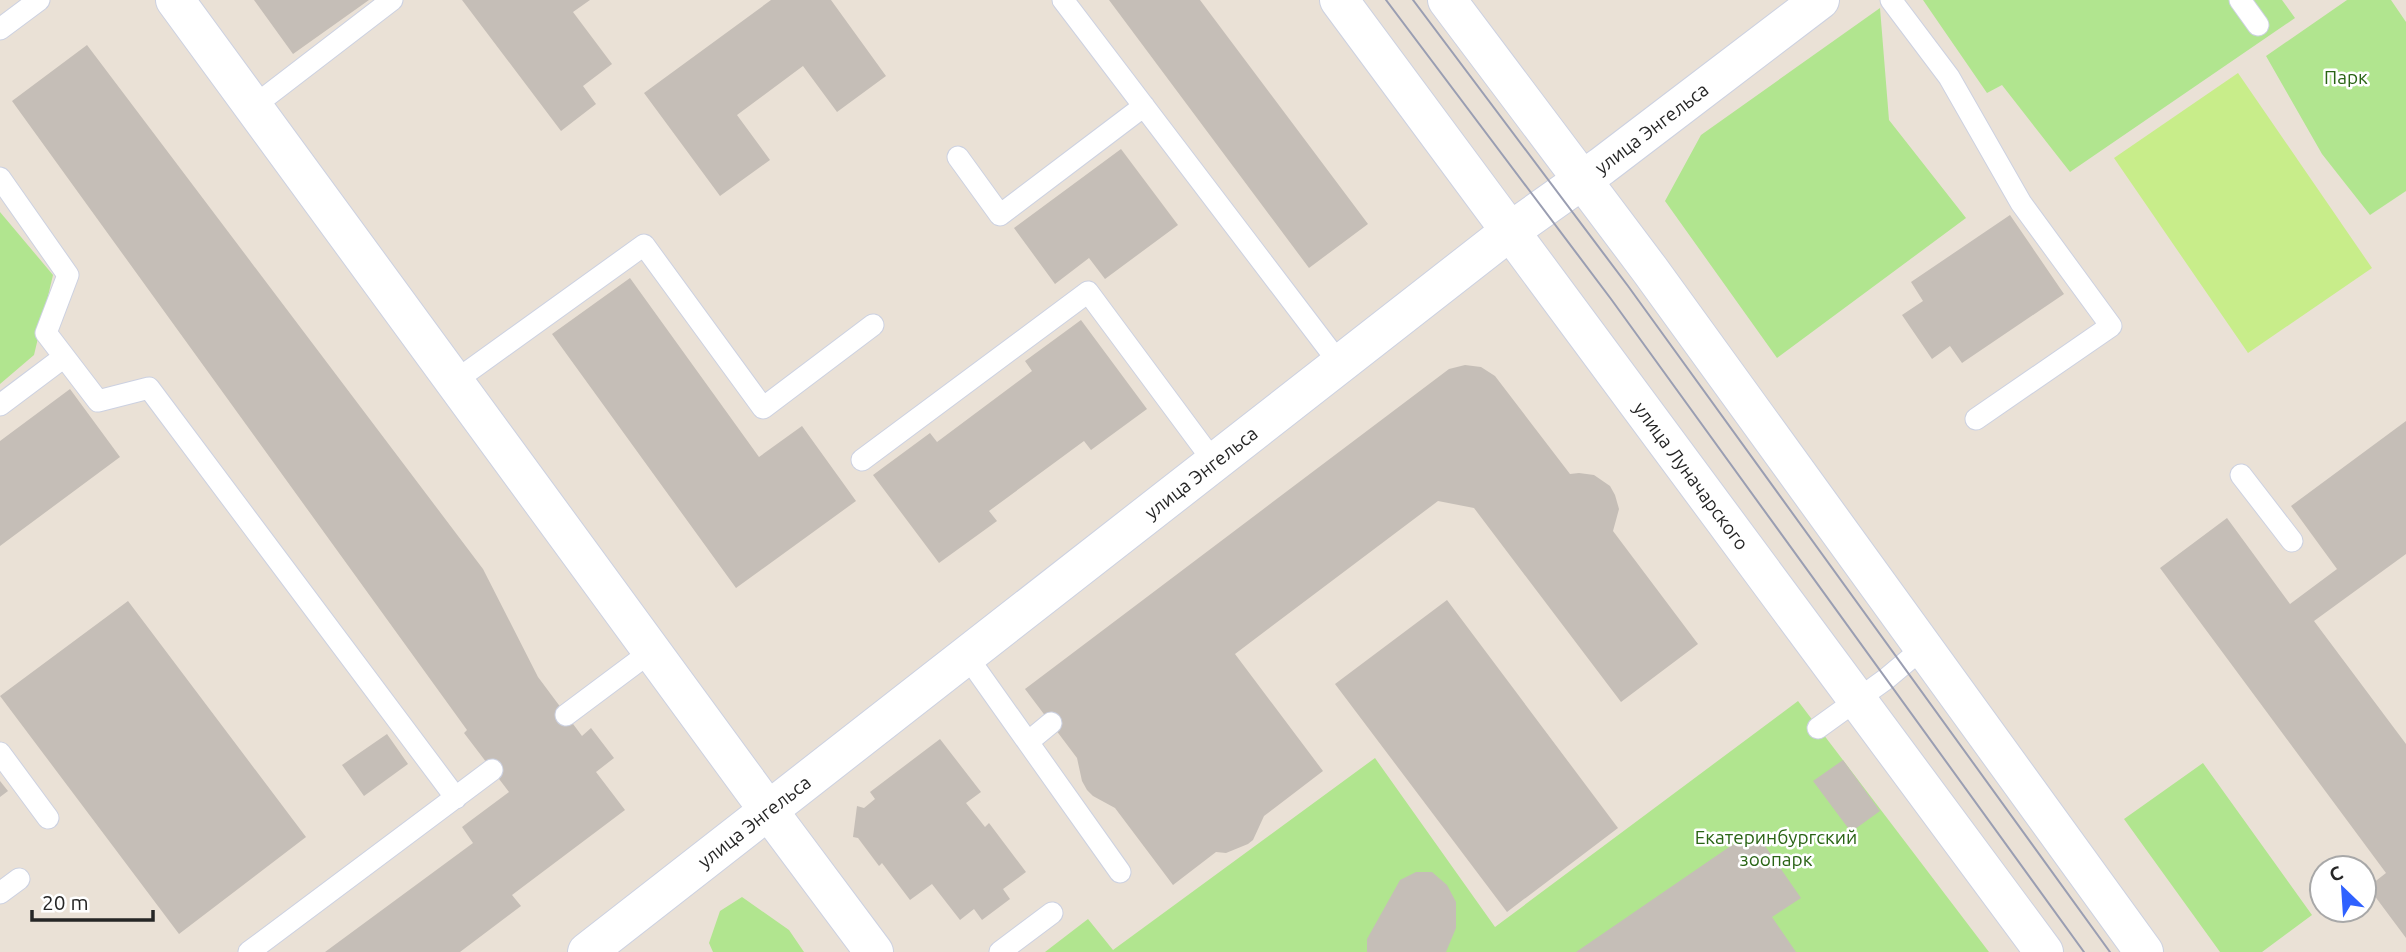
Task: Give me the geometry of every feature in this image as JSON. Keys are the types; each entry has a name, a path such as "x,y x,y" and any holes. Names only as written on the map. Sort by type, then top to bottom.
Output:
{"street":[{"path":"175,0 874,952"},
{"name":"улица Луначарского","path":"1339,0 2044,952"},
{"path":"1447,0 1924,647 2144,952"},
{"name":"улица Энгельса","path":"587,952 1509,232 1820,0"}],"lane":[{"path":"0,29 39,0"},
{"path":"254,106 392,0"},
{"path":"1063,0 1340,363"},
{"path":"1891,0 1949,78 2021,203 2110,326 1976,419"},
{"path":"2240,0 2258,25"},
{"path":"958,157 1000,215 1144,106"},
{"path":"0,178 68,275 46,332 64,357 98,401 149,388 456,798"},
{"path":"455,381 644,245 763,408 873,325"},
{"path":"862,460 1088,292 1214,462"},
{"path":"0,405 64,357"},
{"path":"2241,475 2292,541"},
{"path":"1818,728 1924,647"},
{"path":"566,715 653,650"},
{"path":"966,655 1120,872"},
{"path":"1028,743 1051,723"},
{"path":"4,767 48,818"},
{"path":"248,952 492,770"},
{"path":"0,892 19,879"},
{"path":"1000,952 1052,913"}],"green space":[{"path":"1923,0 2282,0 2295,18 2070,172 2002,85 1987,93"},
{"name":"Парк","path":"2347,0 2391,0 2406,22 2406,191 2370,215 2322,154 2266,56"},
{"path":"1880,8 1889,120 1966,218 1777,358 1665,201 1701,135"},
{"path":"2238,73 2372,268 2248,353 2114,158"},
{"path":"0,212 53,275 34,355 0,384"},
{"name":"Екатеринбургский зоопарк","path":"1798,701 1989,952 1045,952 1088,919 1113,950 1375,758 1495,927"},
{"path":"2203,763 2308,909 2308,918 2262,952 2220,952 2124,819"},
{"path":"742,897 789,930 804,952 713,952 709,943 720,911"}],"building":[{"path":"254,0 369,0 293,54"},
{"path":"462,0 590,0 573,12 612,64 583,86 596,104 561,131"},
{"path":"771,0 831,0 886,76 837,112 803,66 737,115 770,160 720,196 644,93"},
{"path":"1109,0 1200,0 1368,224 1309,268"},
{"path":"87,45 483,569 538,677 582,736 591,728 614,758 596,772 625,810 512,895 521,906 460,952 325,952 473,843 462,827 509,792 464,733 467,730 12,101"},
{"path":"1121,149 1178,225 1105,279 1089,258 1055,284 1014,228"},
{"path":"2010,215 2064,294 1962,363 1950,346 1932,359 1902,315 1923,301 1911,282"},
{"path":"630,278 759,457 802,426 856,501 736,588 552,334"},
{"path":"1081,320 1147,409 1091,450 1084,441 989,511 997,521 939,563 873,475 930,433 937,442 1032,371 1025,361"},
{"path":"1465,365 1481,367 1495,376 1570,474 1594,475 1610,486 1619,509 1613,531 1698,644 1621,702 1474,508 1438,501 1235,654 1323,771 1264,816 1253,840 1248,844 1226,853 1216,852 1173,885 1115,808 1087,790 1077,758 1025,689 1449,369"},
{"path":"70,389 120,457 0,546 0,441"},
{"path":"2406,421 2406,554 2314,621 2406,744 2406,938 2378,900 2378,879 2386,873 2378,862 2378,854 2372,854 2160,568 2227,518 2290,604 2337,569 2291,506"},
{"path":"1447,600 1618,828 1507,912 1335,684"},
{"path":"128,601 306,837 179,934 0,696"},
{"path":"387,734 408,764 364,796 342,765"},
{"path":"940,739 981,792 966,803 985,827 989,823 1026,872 1003,889 1010,899 982,920 974,909 960,920 932,884 910,900 882,863 879,866 858,838 853,837 857,806 864,808 875,799 870,792"},
{"path":"1843,760 1880,811 1851,832 1813,781"},
{"path":"0,781 8,791 0,797"},
{"path":"1754,830 1801,898 1772,917 1796,952 1576,952"},
{"path":"1416,872 1432,872 1447,885 1456,902 1456,928 1446,952 1367,952 1367,939 1400,880"}],"tram line":[{"path":"1386,0 1611,299 2084,952"},
{"path":"1413,0 1628,286 2110,952"}]}
